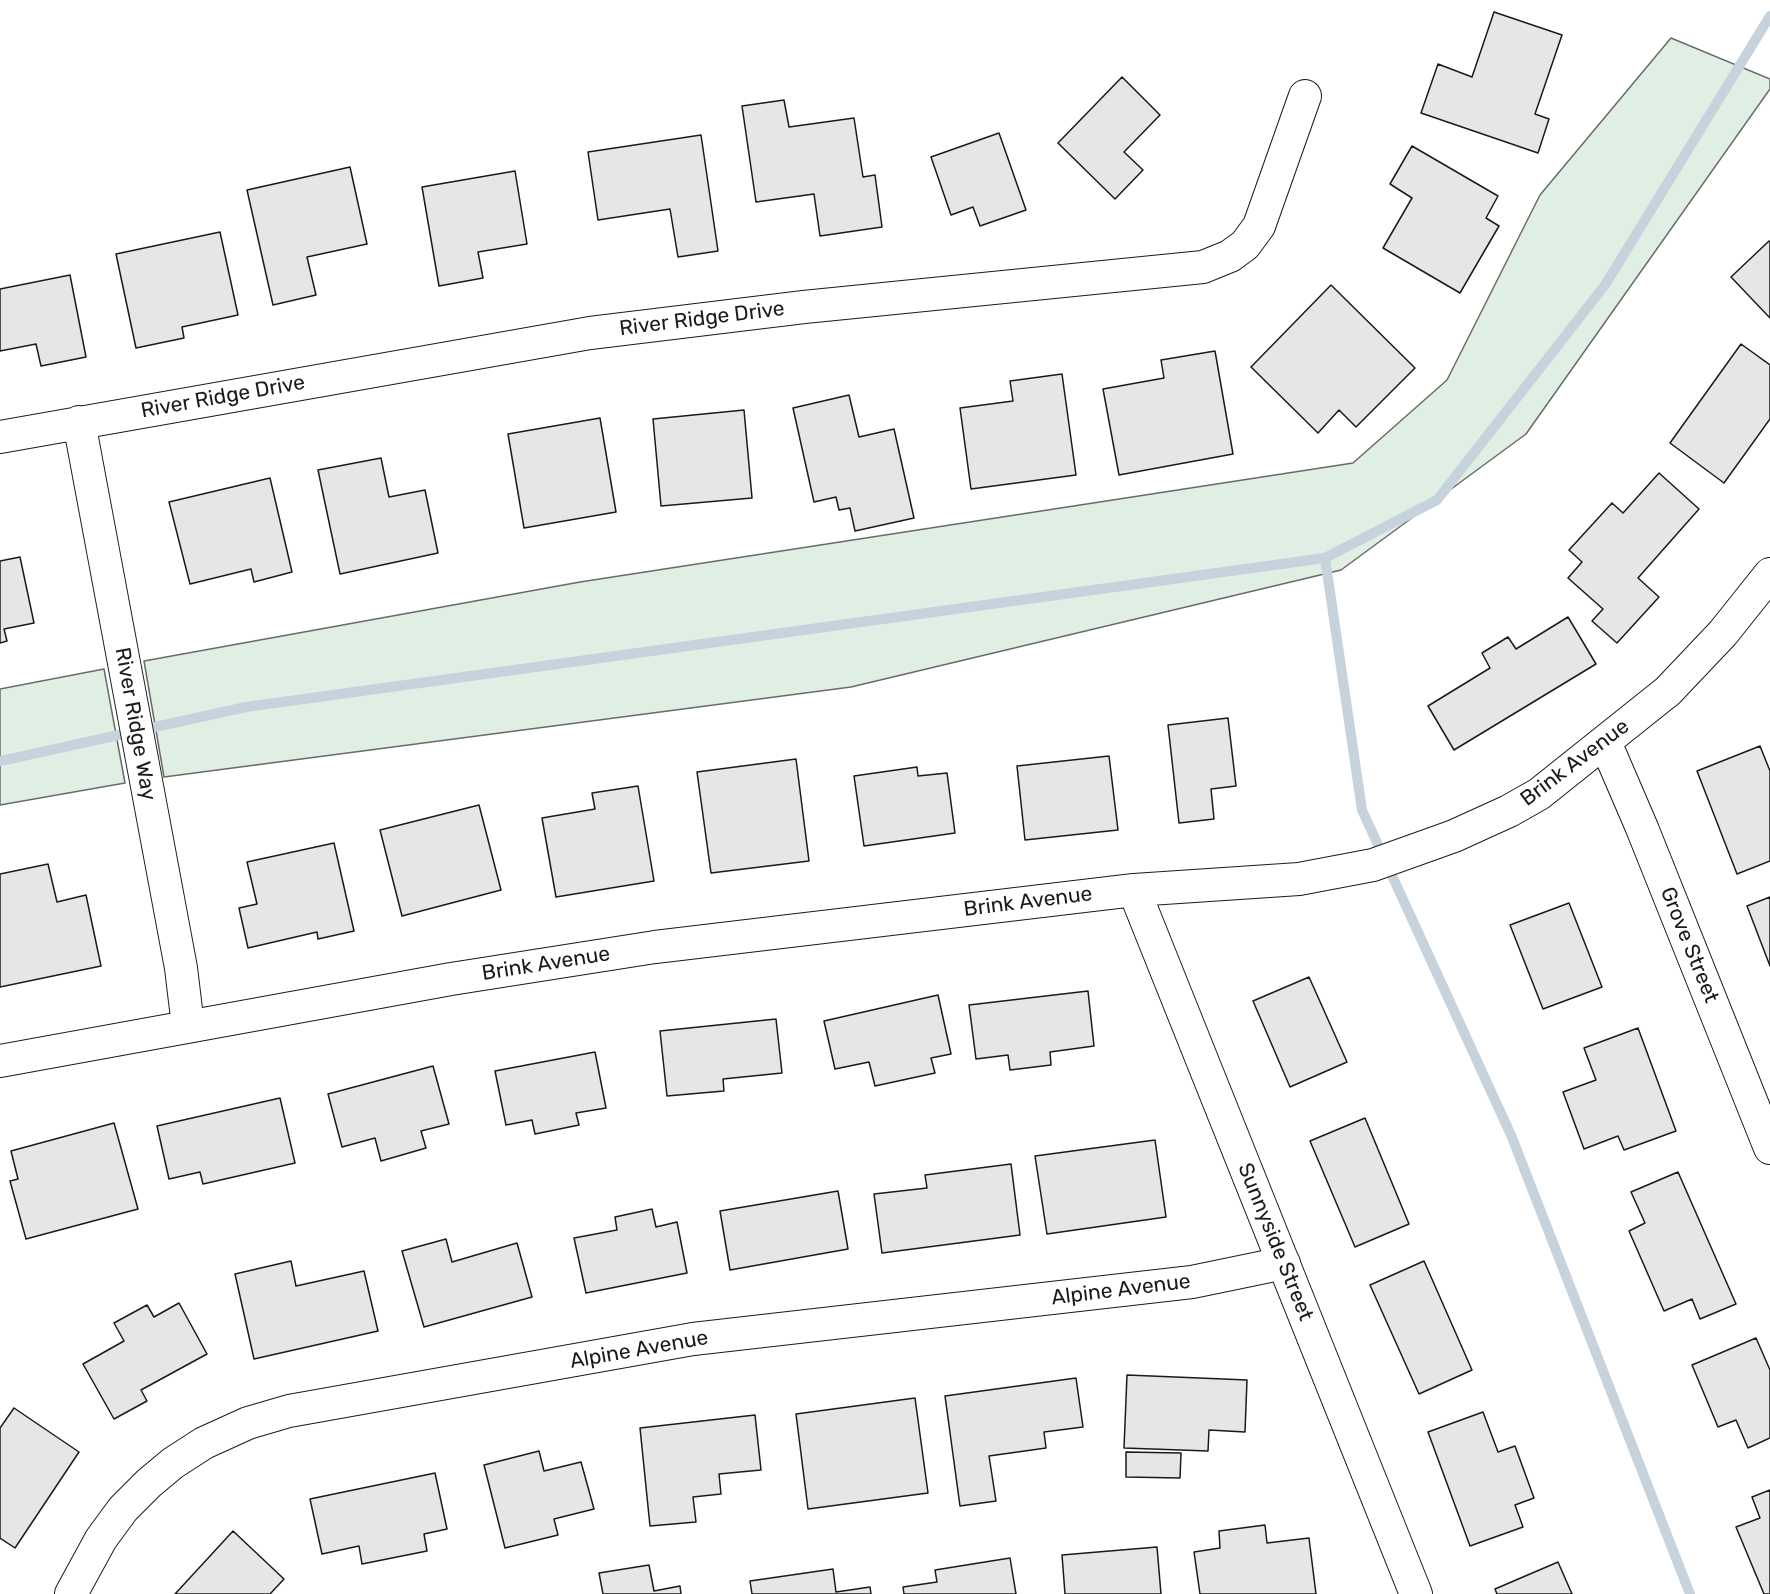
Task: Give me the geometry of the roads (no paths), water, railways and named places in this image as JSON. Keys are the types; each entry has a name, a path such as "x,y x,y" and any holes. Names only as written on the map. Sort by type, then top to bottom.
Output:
{"street":[{"name":"River Ridge Drive","path":"0,437 590,333 804,307 1203,267 1230,256 1245,245 1259,226 1305,96"},
{"name":"River Ridge Way","path":"79,422 181,968 188,1026"},
{"name":"Brink Avenue","path":"0,1061 451,979 655,947 1134,890 1299,879 1385,861 1454,836 1539,794 1668,691 1723,633 1770,574"},
{"name":"Grove Street","path":"1605,742 1642,828 1770,1148"},
{"name":"Sunnyside Street","path":"1134,890 1416,1594"},
{"name":"Alpine Avenue","path":"71,1594 101,1539 123,1509 149,1483 173,1463 204,1443 248,1423 289,1411 693,1339 1192,1282 1284,1263"}],"waterway":[{"path":"0,761 246,707 1325,558 1437,500 1605,285 1770,16"},
{"path":"1325,558 1362,810 1511,1135 1690,1594"}]}
